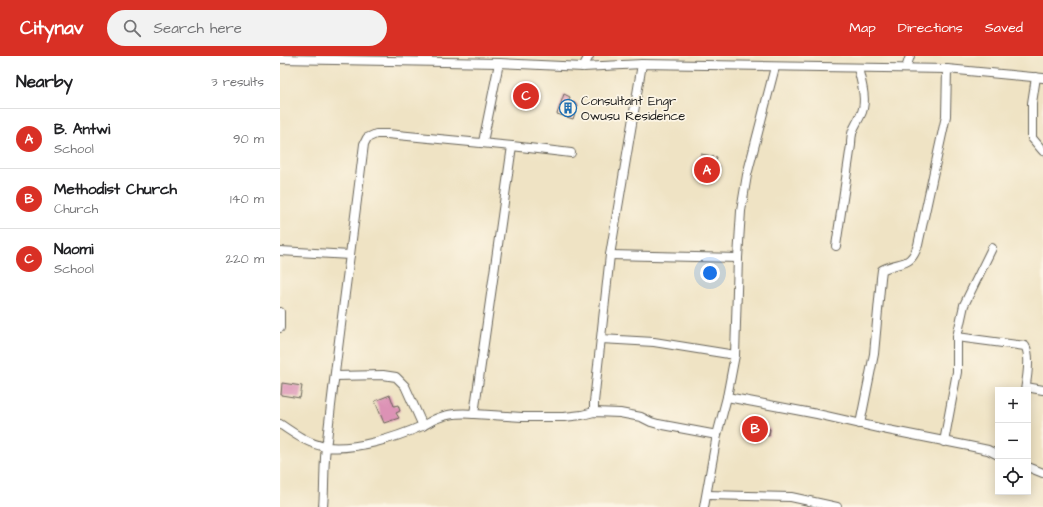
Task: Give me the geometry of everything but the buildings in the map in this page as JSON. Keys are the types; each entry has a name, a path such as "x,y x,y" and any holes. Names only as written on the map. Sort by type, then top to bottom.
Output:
{"street":[{"path":"583,67 589,56"},
{"path":"906,68 910,56"},
{"path":"280,59 466,60 583,67 642,64 947,69 1039,78 1032,103 1032,138 1043,151"},
{"path":"483,142 499,63"},
{"path":"594,412 610,255 642,64"},
{"path":"704,507 717,435 727,397 735,354 738,258 741,211 746,175 775,67"},
{"path":"836,246 851,145 851,135 854,125 862,112 864,103 858,68"},
{"path":"860,424 874,354 882,270 890,266 909,261 915,256 946,116 947,69"},
{"path":"323,507 326,447 364,144 367,138 376,134 387,134 483,142 571,153"},
{"path":"474,414 512,146"},
{"path":"944,442 957,372 957,337 964,305 992,248"},
{"path":"280,251 350,255"},
{"path":"610,255 738,258"},
{"path":"280,312 280,328"},
{"path":"957,337 1025,346 1028,350 1029,356 1025,387"},
{"path":"601,339 654,342 735,354"},
{"path":"335,376 383,375 396,377 405,386 422,426"},
{"path":"1031,389 1043,390"},
{"path":"727,397 817,414 981,449 995,454"},
{"path":"280,424 309,441 326,447 360,445 378,441 454,413 522,417 564,417 594,412 627,414 641,417 658,424 717,435"},
{"path":"1031,468 1043,473"},
{"path":"707,495 791,497 836,507"}],"place":[{"name":"Naomi","path":"526,96"},
{"name":"Consultant Engr Owusu Residence","path":"568,108"},
{"name":"B. Antwi","path":"707,170"},
{"name":"Methodist Church","path":"755,429"}]}
